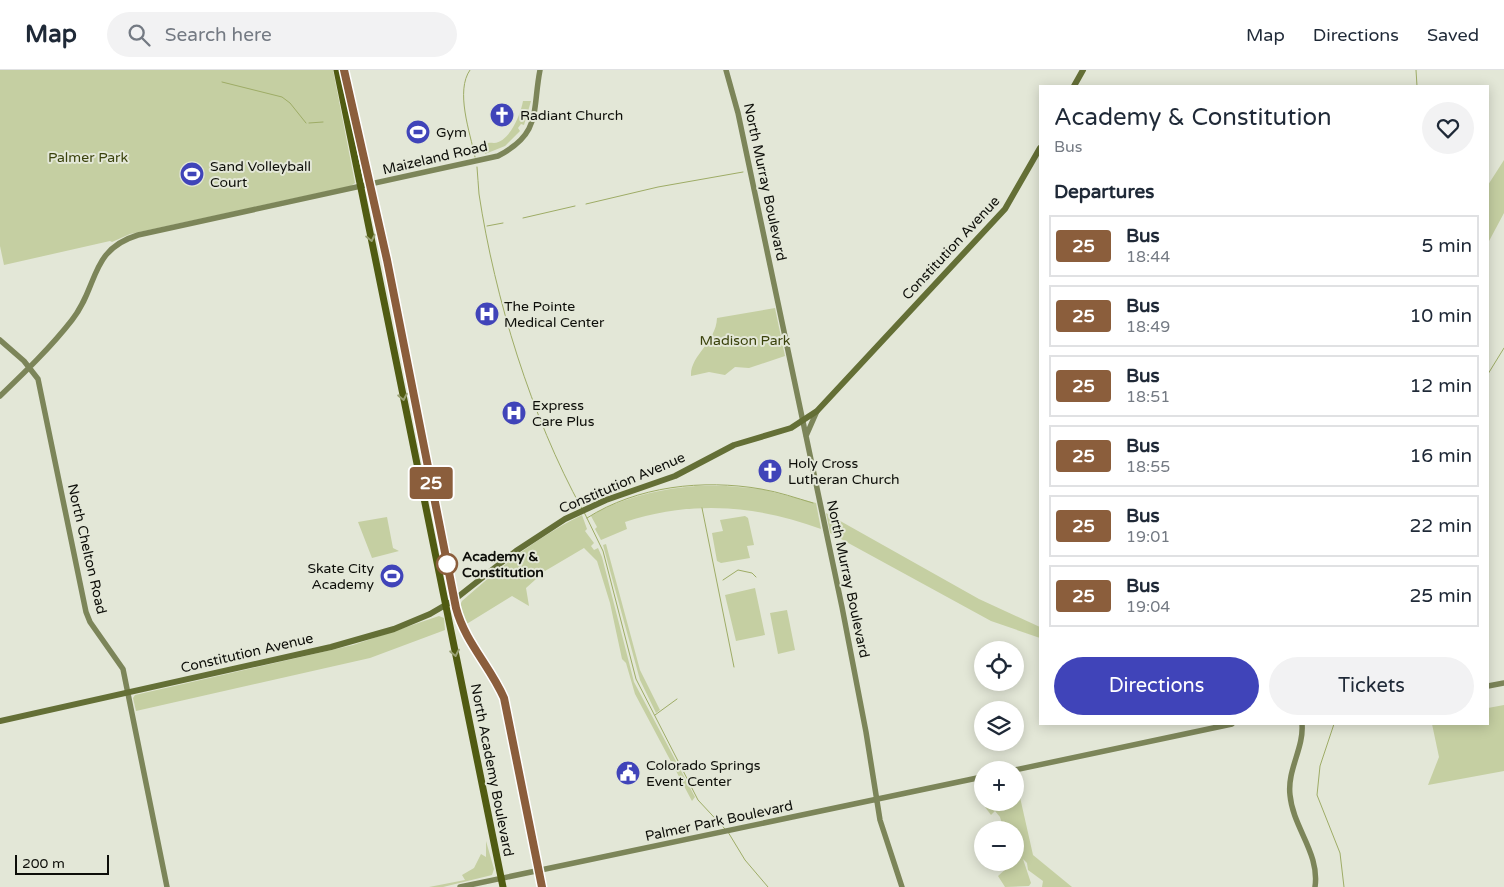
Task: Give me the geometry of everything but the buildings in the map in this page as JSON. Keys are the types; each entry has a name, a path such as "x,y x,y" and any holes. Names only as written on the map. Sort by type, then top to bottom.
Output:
{"highway":[{"name":"North Academy Boulevard","path":"341,70 349,94 406,356 454,600 465,633 504,698 542,887"},
{"name":"North Academy Boulevard","path":"341,70 361,188 503,887"},
{"path":"387,314 391,319 397,348 406,356"}],"main road":[{"name":"Maizeland Road","path":"0,396 73,319 82,304 101,260 109,250 122,241 138,235 485,160 509,150 523,137 532,122 537,103 540,70"},
{"name":"North Murray Boulevard","path":"726,70 740,123 803,421 863,715 886,845 902,887"},
{"path":"1074,85 1082,70"},
{"name":"Constitution Avenue","path":"0,721 351,642 399,626 454,600 524,545 588,507 660,483 734,445 785,430 803,421 816,411 1005,209 1039,150"},
{"name":"North Chelton Road","path":"0,340 29,366 38,380 87,616 120,663 128,692 167,887"},
{"path":"806,436 816,411"},
{"path":"1489,686 1504,683"},
{"path":"1024,768 1227,725"},
{"path":"1302,725 1301,738 1290,780 1290,796 1295,816 1315,863 1315,887"},
{"name":"Palmer Park Boulevard","path":"460,887 974,779"}],"green space":[{"name":"Palmer Park","path":"0,70 333,70 355,183 351,186 130,234 112,242 4,265 0,246"},
{"path":"523,101 531,101 524,125 521,124 518,128 520,131 505,146 485,154 483,145 500,141 510,132"},
{"path":"1504,160 1504,213 1489,241 1489,183"},
{"name":"Madison Park","path":"775,308 785,356 749,368 735,367 725,375 709,372 691,376 694,362 712,335 716,327 717,318"},
{"path":"696,486 761,489 816,503 821,529 797,521 748,510 699,508 675,510 625,522 627,529 601,540 595,529 597,527 591,516 603,509 642,495"},
{"path":"826,513 979,599 1039,627 1039,638 991,621 830,533"},
{"path":"582,515 587,529 585,531 594,543 591,546 594,550 598,548 602,557 634,682 695,797 692,801 635,694 626,663 622,659 610,603 597,561 584,548 545,571 526,588 529,606 512,596 465,625 460,605 462,601 519,554 549,533"},
{"path":"745,516 748,518 754,545 747,546 750,558 721,563 717,561 712,533 723,531 720,520"},
{"path":"387,517 393,548 399,551 372,558 358,522"},
{"path":"606,544 640,670 660,710 656,713 640,680 603,545"},
{"path":"755,588 765,635 736,641 725,595"},
{"path":"787,610 795,650 778,654 770,613"},
{"path":"439,616 444,618 445,630 370,658 136,711 133,698 135,695 353,645"},
{"path":"1504,705 1504,771 1428,785 1439,757 1432,725 1489,725 1489,708"},
{"path":"995,811 1023,811 1033,855 1072,887 1042,887 1043,881 1028,870 1027,863 1024,860 1024,821 1001,821"},
{"path":"486,841 494,869 492,875 443,887 429,887 465,880 462,875 474,868 481,854 486,857"},
{"path":"1024,862 1031,883 1029,886 1005,887 998,876 1004,871 1024,871"}],"waterway":[{"path":"470,70 466,79 464,100 467,124 475,157"},
{"path":"1416,70 1417,85"},
{"path":"222,82 282,97 290,103 306,123"},
{"path":"309,123 323,122"},
{"path":"477,167 479,194 486,234 505,315 517,356 547,435 582,509"},
{"path":"586,204 658,187 743,172"},
{"path":"523,218 575,206"},
{"path":"487,226 503,223"},
{"path":"1489,372 1504,348"},
{"path":"587,518 606,507 649,492 694,485 739,486 761,489 813,503"},
{"path":"702,508 734,667"},
{"path":"584,512 603,551 636,679 698,800 725,829"},
{"path":"723,580 738,570 752,573 756,577"},
{"path":"655,715 677,699"},
{"path":"1334,725 1320,766 1317,795 1340,853 1344,887"},
{"path":"728,832 745,860 768,887"}],"bus line":[{"name":"25","path":"344,70 387,260 456,608 469,642 498,684 504,698 542,887"}],"place":[{"name":"Radiant Church","path":"502,115"},
{"name":"Gym","path":"418,132"},
{"name":"Sand Volleyball Court","path":"192,174"},
{"name":"The Pointe Medical Center","path":"487,314"},
{"name":"Express Care Plus","path":"514,413"},
{"name":"Holy Cross Lutheran Church","path":"770,471"},
{"name":"Academy & Constitution","path":"447,564"},
{"name":"Skate City Academy","path":"392,576"},
{"name":"Colorado Springs Event Center","path":"628,773"}]}
